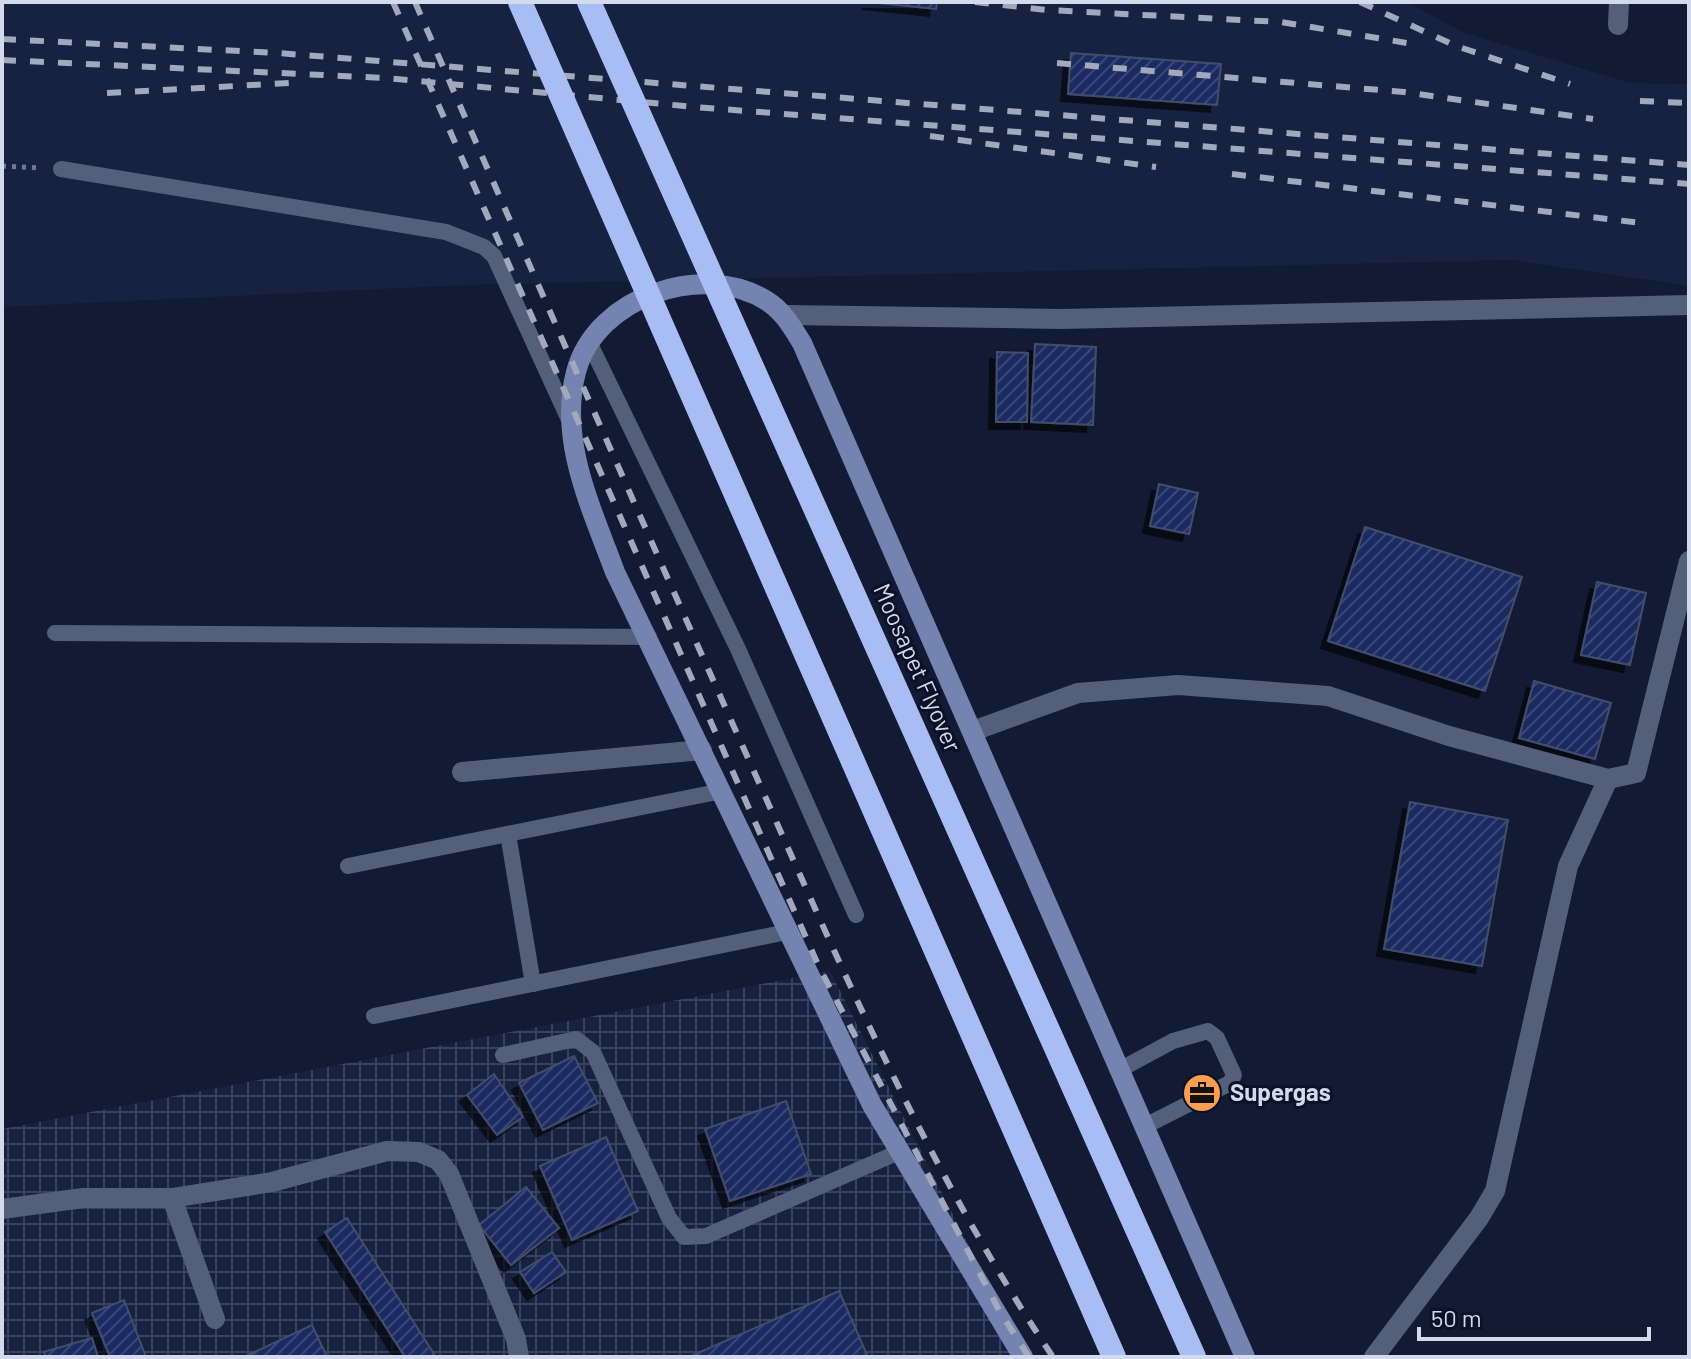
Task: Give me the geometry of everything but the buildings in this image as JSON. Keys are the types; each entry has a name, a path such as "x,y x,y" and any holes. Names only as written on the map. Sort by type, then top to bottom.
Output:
{"highway":[{"path":"520,2 1114,1357"},
{"name":"Moosapet Flyover","path":"589,2 1194,1357"}],"street":[{"path":"1618,25 1619,2"},
{"path":"1023,1357 872,1105 615,572 584,487 571,424 576,370 589,342 608,321 639,301 672,286 696,282 740,288 767,301 785,315 802,343 1245,1357"},
{"path":"785,315 1062,319 1689,305"},
{"path":"973,731 1078,693 1178,685 1328,696 1449,736 1608,779 1636,773 1689,561"},
{"path":"462,772 702,750"},
{"path":"1374,1357 1479,1218 1495,1191 1568,866 1608,779"},
{"path":"2,1209 83,1198 172,1198 272,1182 387,1151 419,1152 438,1160 454,1188 516,1339 519,1357"},
{"path":"172,1198 215,1319"}],"lane":[{"path":"61,169 446,232 484,247 494,256 571,424"},
{"path":"589,342 738,649 856,915"},
{"path":"55,633 649,637"},
{"path":"348,866 722,791"},
{"path":"508,834 533,984"},
{"path":"374,1016 787,932"},
{"path":"1121,1069 1173,1041 1208,1031 1217,1038 1234,1075 1230,1083 1143,1127"},
{"path":"503,1055 576,1039 593,1052 669,1218 684,1237 706,1236 899,1152"}],"path":[{"path":"2,166 61,169"}],"shaded area":[{"path":"2,2 1408,2 1462,32 1630,83 1689,84 1689,286 1512,260 467,285 2,307"},
{"path":"830,971 1025,1357 2,1357 2,1129"}],"railway":[{"path":"393,2 819,967 1000,1312 1029,1357"},
{"path":"415,2 854,994 966,1216 1053,1357"},
{"path":"975,2 1047,10 1281,22 1419,45"},
{"path":"1360,2 1456,46 1570,84"},
{"path":"2,39 278,53 1689,165"},
{"path":"2,60 386,78 695,107 1689,184"},
{"path":"1057,63 1404,92 1593,119"},
{"path":"107,93 290,83"},
{"path":"1640,101 1689,103"},
{"path":"930,136 1156,167"},
{"path":"1232,174 1641,223"}],"place":[{"name":"Supergas","path":"1202,1093"}]}
